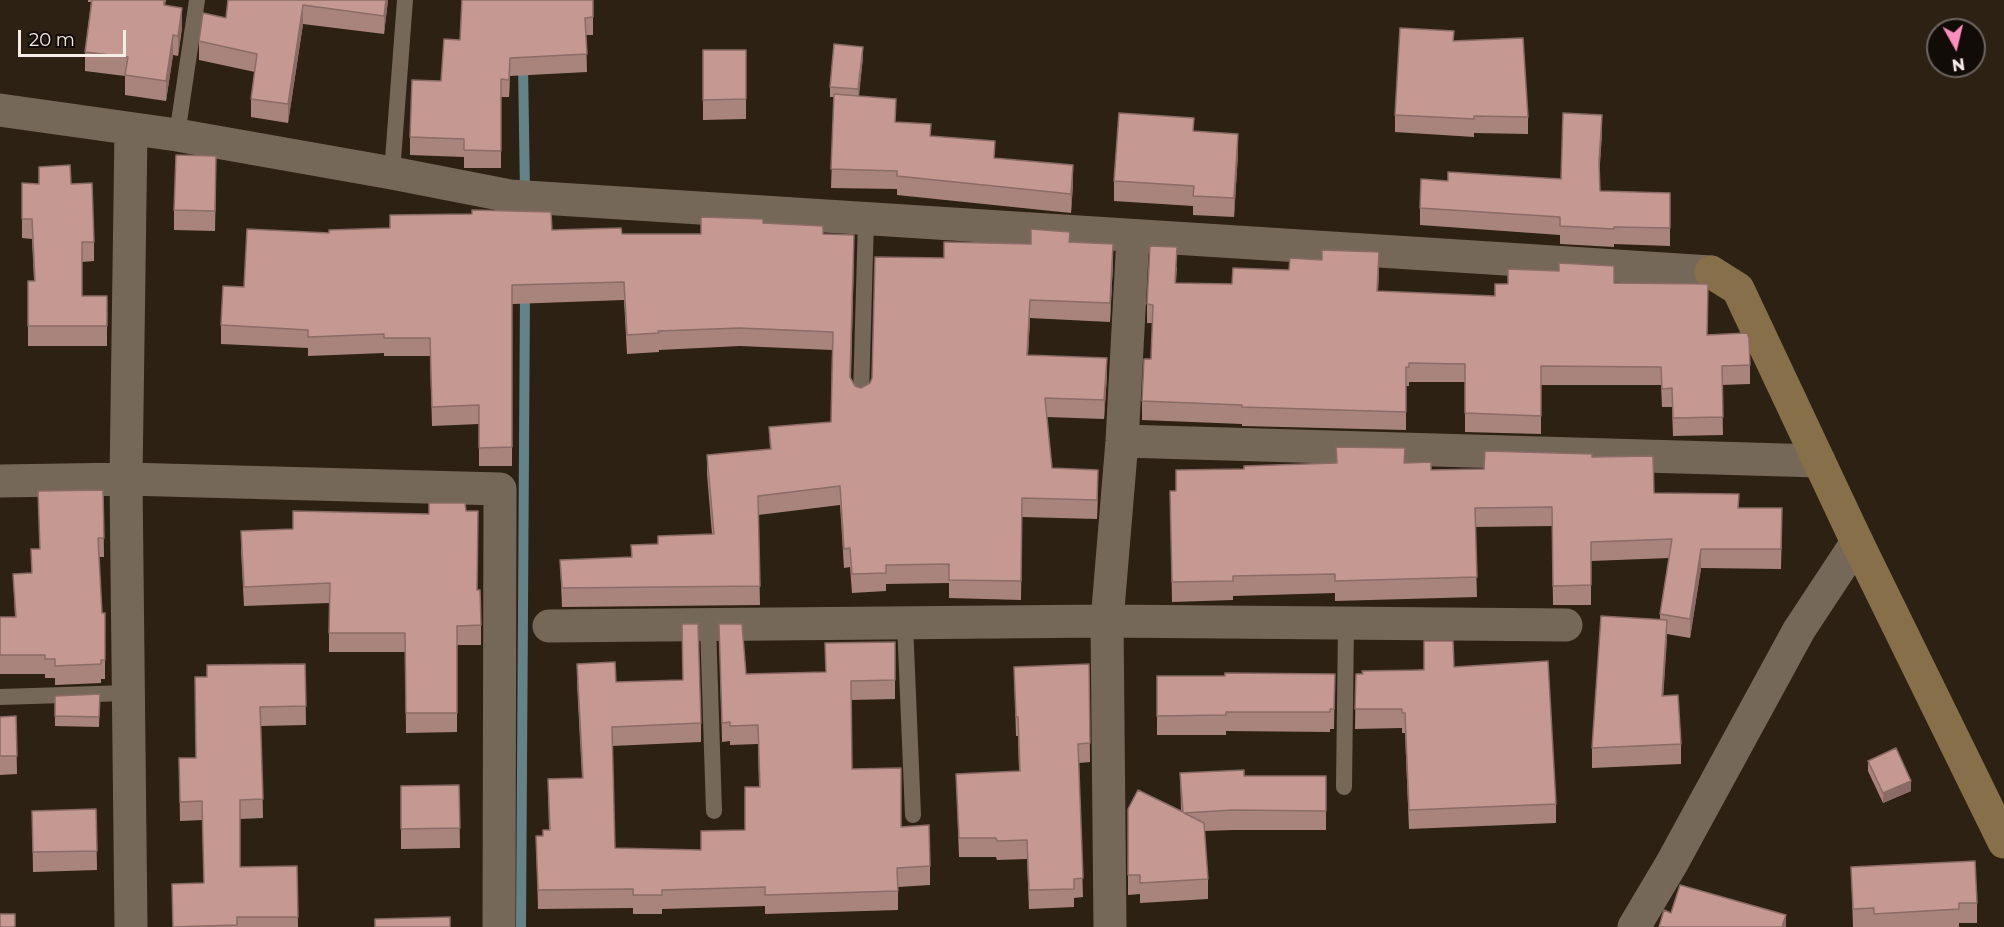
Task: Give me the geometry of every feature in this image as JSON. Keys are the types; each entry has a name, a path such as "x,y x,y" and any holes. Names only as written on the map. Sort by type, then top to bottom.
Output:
{"street":[{"path":"0,110 177,135 510,196 1711,272 1738,289 1857,543 2004,842"},
{"path":"131,130 126,479 131,927"},
{"path":"1110,927 1107,621 1122,441 1133,237"},
{"path":"1122,441 1818,461"},
{"path":"0,481 126,479 500,489 500,927"},
{"path":"1634,927 1672,863 1799,630 1857,543"},
{"path":"549,626 1107,621 1566,624"}],"lane":[{"path":"177,135 197,0"},
{"path":"392,173 405,0"},
{"path":"861,396 866,219"},
{"path":"905,623 913,815"},
{"path":"1344,787 1346,623"},
{"path":"708,625 714,812"},
{"path":"0,697 128,693"}],"building":[{"path":"92,0 164,0 164,5 182,8 178,36 173,35 166,81 125,75 128,57 85,52"},
{"path":"228,0 386,0 384,16 303,5 288,104 251,99 257,54 199,41 203,13 226,18"},
{"path":"462,0 593,0 593,17 585,18 587,54 510,58 509,80 501,79 501,151 464,150 464,139 410,137 412,80 441,81 444,39 460,40"},
{"path":"1400,28 1454,31 1453,41 1523,38 1528,117 1474,116 1474,119 1395,115"},
{"path":"834,44 863,47 858,89 830,87"},
{"path":"703,50 746,50 746,99 703,100"},
{"path":"834,94 896,99 895,122 931,124 930,136 995,141 994,158 1073,165 1071,194 897,176 897,171 831,169"},
{"path":"1119,113 1194,118 1193,131 1238,134 1234,198 1193,196 1194,186 1114,181"},
{"path":"1563,113 1602,115 1600,191 1670,193 1670,228 1614,227 1614,229 1560,226 1560,217 1420,208 1421,179 1448,181 1448,172 1561,179"},
{"path":"176,155 216,156 215,211 174,210"},
{"path":"70,165 71,184 92,183 94,242 82,242 82,296 107,296 107,326 28,326 28,281 35,281 32,219 22,219 22,183 39,184 39,167"},
{"path":"472,210 551,212 552,230 621,228 622,234 701,234 701,217 763,219 763,223 823,226 823,234 854,235 850,377 855,386 861,388 870,383 872,378 875,257 944,258 944,242 1031,244 1031,229 1070,232 1069,242 1113,244 1110,303 1030,300 1027,355 1107,358 1104,400 1045,398 1052,468 1098,470 1097,500 1022,498 1021,581 949,580 949,564 886,565 886,573 852,574 850,548 844,549 840,486 758,496 760,586 562,588 560,560 632,557 631,545 658,544 658,536 714,534 707,455 771,449 769,427 831,422 833,332 740,328 658,331 659,333 627,335 624,282 512,285 512,447 479,448 479,405 432,407 430,338 384,338 384,334 308,337 308,330 221,325 223,286 244,287 247,229 329,233 329,230 390,228 390,215 472,214"},
{"path":"1150,246 1177,247 1175,283 1232,284 1233,268 1289,270 1290,258 1322,260 1322,250 1379,252 1377,291 1495,296 1495,284 1508,284 1508,269 1559,271 1559,263 1614,266 1614,283 1708,284 1707,335 1747,333 1750,365 1722,366 1723,417 1673,418 1672,388 1662,389 1661,367 1541,366 1541,416 1465,413 1465,364 1409,363 1409,367 1406,367 1406,412 1242,407 1242,405 1142,401 1144,359 1151,359 1153,305 1147,304"},
{"path":"1336,447 1405,448 1404,463 1431,462 1431,470 1484,469 1485,451 1592,454 1592,457 1653,456 1654,493 1739,494 1738,508 1782,508 1781,549 1701,549 1690,619 1660,614 1672,539 1591,542 1591,585 1553,586 1552,507 1475,508 1477,577 1335,581 1335,574 1233,576 1233,581 1172,582 1170,491 1176,491 1176,470 1244,469 1244,466 1337,463"},
{"path":"103,490 104,538 98,538 102,613 105,613 105,660 101,660 101,664 55,666 55,659 45,659 45,655 0,655 0,617 16,617 13,574 32,573 31,549 40,549 38,491"},
{"path":"429,503 465,503 466,511 478,511 477,590 480,590 481,625 457,626 457,713 406,713 405,633 329,633 330,583 244,587 241,531 293,529 293,511 429,514"},
{"path":"1601,616 1667,620 1662,696 1678,695 1681,744 1592,748"},
{"path":"682,624 698,624 701,723 612,727 615,848 701,850 701,831 745,830 745,787 760,787 758,725 730,726 730,722 722,723 719,624 742,624 746,674 826,672 825,643 895,642 895,680 851,681 852,769 901,768 901,827 929,825 930,866 897,868 898,891 765,895 765,887 662,890 662,895 633,895 633,889 538,890 536,836 543,836 543,830 550,830 548,779 583,778 577,664 615,662 616,682 683,680"},
{"path":"1424,641 1453,641 1454,667 1548,661 1556,804 1409,810 1405,713 1402,713 1402,709 1355,709 1356,674 1363,674 1362,671 1424,670"},
{"path":"305,664 306,706 260,707 263,799 240,800 240,867 297,866 298,917 237,917 237,925 173,927 172,884 204,883 202,801 180,802 179,758 196,758 195,677 207,677 207,665"},
{"path":"1089,664 1090,743 1078,744 1083,878 1074,879 1074,889 1029,890 1027,840 997,841 996,838 959,838 956,774 1020,771 1014,667"},
{"path":"1225,673 1335,674 1334,709 1330,709 1330,712 1226,712 1226,715 1157,716 1157,676 1225,676"},
{"path":"100,694 99,717 55,716 55,696"},
{"path":"16,716 17,756 0,756 0,717"},
{"path":"1896,748 1911,781 1883,793 1868,761"},
{"path":"1244,770 1244,776 1326,776 1326,811 1233,810 1184,813 1204,823 1208,879 1140,883 1140,875 1128,875 1128,809 1138,790 1183,812 1180,773"},
{"path":"459,785 460,828 401,829 401,786"},
{"path":"96,809 97,851 33,852 32,811"},
{"path":"1975,861 1977,903 1959,903 1959,909 1874,914 1874,908 1853,909 1851,867"},
{"path":"1680,885 1786,915 1782,927 1659,927 1664,910 1671,913"},
{"path":"0,914 15,914 15,927 0,927"},
{"path":"450,917 450,927 375,927 375,919"}],"waterway":[{"path":"523,63 525,195"},
{"path":"521,927 525,291"}]}
